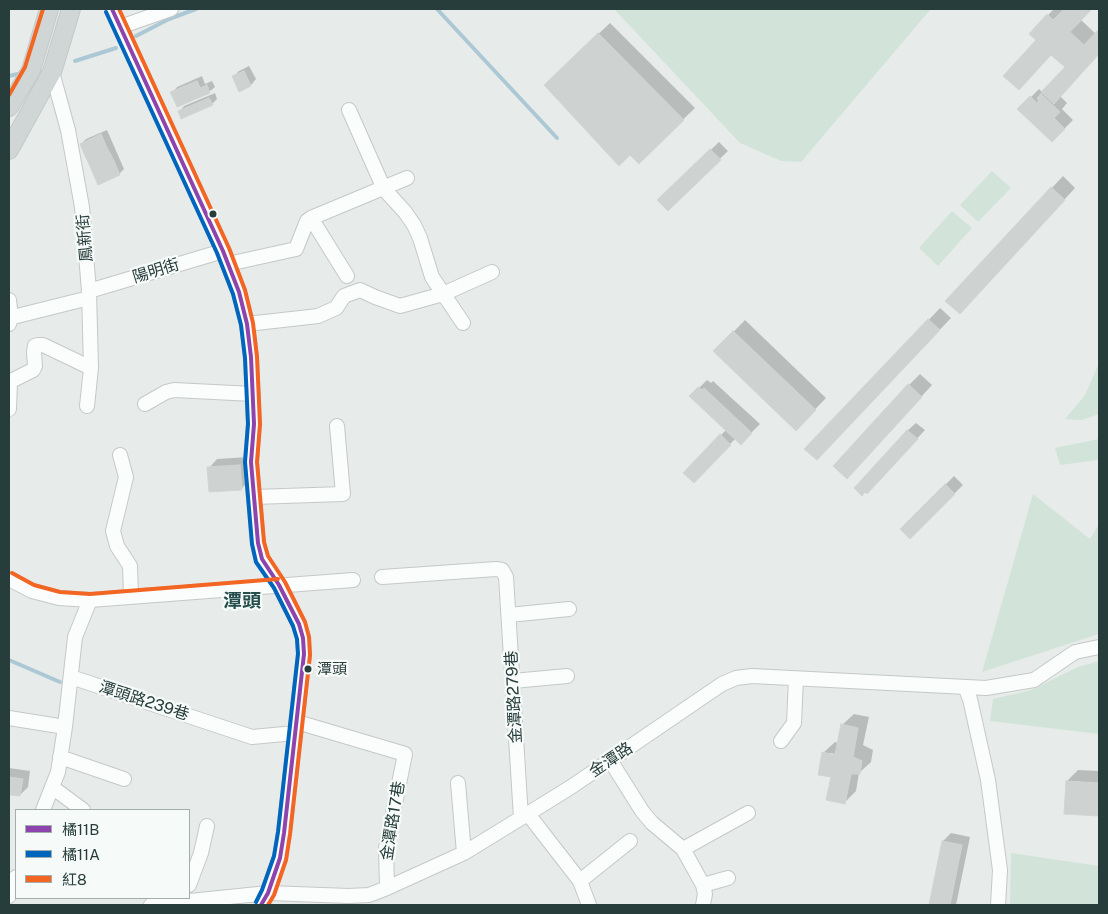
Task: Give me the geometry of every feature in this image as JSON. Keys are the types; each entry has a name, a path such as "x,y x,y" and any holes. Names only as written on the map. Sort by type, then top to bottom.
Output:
{"main road":[{"path":"9,107 30,70 49,9"},
{"path":"9,150 52,72 72,9"}],"street":[{"path":"112,9 223,251 239,292 247,324 251,357 254,424 251,462 258,543 262,559 279,585 304,638 296,728 280,858 268,892 261,905"},
{"path":"120,27 171,9"},
{"name":"鳳新街","path":"52,72 68,130 82,207 89,294 91,368 87,406"},
{"path":"348,110 384,189 414,225 432,277 463,323"},
{"path":"228,264 296,249 307,222 311,218 407,178"},
{"path":"311,218 347,276"},
{"name":"陽明街","path":"10,320 223,251"},
{"path":"247,324 318,316 336,308 344,296 360,290 400,306 443,294 492,272"},
{"path":"9,300 10,320"},
{"path":"9,409 9,383 33,370 35,366 35,346 43,345 91,368"},
{"path":"145,404 166,392 174,390 253,394"},
{"path":"254,497 344,494 337,426"},
{"path":"120,454 126,477 113,531 117,546 130,566 131,596"},
{"name":"金潭路279巷","path":"382,578 502,570 506,577 524,816"},
{"path":"9,579 32,591 59,598 90,600 353,580"},
{"path":"43,809 58,772 66,727 75,636 90,600"},
{"path":"509,615 569,609"},
{"name":"金潭路","path":"193,896 268,892 349,896 381,895 464,853 610,760 722,684 736,678 752,676 986,688 1034,680 1075,652 1099,647"},
{"path":"513,681 567,676"},
{"name":"潭頭路239巷","path":"71,677 252,737 296,728"},
{"path":"781,741 794,723 796,679"},
{"path":"965,687 970,699 988,780 1000,870 998,905"},
{"path":"9,718 66,727"},
{"name":"金潭路17巷","path":"296,728 405,754 386,848 381,895"},
{"path":"60,757 124,779"},
{"path":"610,760 652,824 683,849 703,885 705,894 703,905"},
{"path":"458,783 464,853"},
{"path":"52,787 82,809"},
{"path":"683,849 748,813"},
{"path":"524,816 580,881 589,905"},
{"path":"190,882 201,853 207,826"},
{"path":"580,881 630,841"},
{"path":"703,885 728,878"},
{"path":"9,896 15,880"},
{"name":"金潭路","path":"150,905 179,899"}],"shaded area":[{"path":"614,9 930,10 801,162 781,161 740,143"},
{"path":"992,171 1011,188 978,222 960,205"},
{"path":"952,211 972,228 938,266 919,248"},
{"path":"1099,363 1099,414 1082,420 1065,419 1085,395"},
{"path":"1099,439 1099,460 1060,465 1055,448"},
{"path":"1033,494 1090,539 1099,524 1099,634 982,672"},
{"path":"1099,661 1099,734 990,721 993,699 1031,690 1078,667"},
{"path":"1011,853 1099,866 1099,905 1010,905"}],"building":[{"path":"1064,9 1092,9 1070,32 1084,45 1099,29 1099,54 1054,104 1041,92 1065,67 1051,55 1019,90 1003,76 1036,40 1029,34 1047,14 1053,20"},
{"path":"598,33 684,120 639,164 630,155 619,166 544,85"},
{"path":"244,71 251,86 239,92 232,76"},
{"path":"197,81 200,88 174,100 170,92"},
{"path":"207,85 210,93 177,107 174,100"},
{"path":"1041,94 1060,112 1054,118 1065,129 1052,142 1017,109 1030,96 1037,103 1039,101 1037,98"},
{"path":"209,98 213,105 181,119 178,111"},
{"path":"101,134 104,141 83,151 80,144"},
{"path":"104,141 107,148 86,158 83,151"},
{"path":"107,148 111,155 89,164 86,158"},
{"path":"710,149 721,160 668,211 657,200"},
{"path":"111,155 114,161 92,171 89,164"},
{"path":"114,161 117,168 95,178 92,171"},
{"path":"117,168 120,175 98,185 95,178"},
{"path":"1051,187 1065,200 960,314 945,301"},
{"path":"928,319 940,330 817,460 804,449"},
{"path":"733,331 816,410 796,431 713,351"},
{"path":"908,384 922,397 847,479 833,466"},
{"path":"698,387 702,390 704,388 752,433 741,445 689,396"},
{"path":"907,430 918,439 867,494 865,492 862,496 854,488"},
{"path":"720,434 731,445 694,483 683,473"},
{"path":"240,465 242,490 209,492 207,467"},
{"path":"945,484 955,494 910,539 900,529"},
{"path":"841,724 858,728 853,757 862,761 860,774 851,774 845,804 826,800 831,777 818,775 822,752 835,755"},
{"path":"9,777 23,779 20,796 9,795"},
{"path":"1066,781 1099,783 1099,816 1064,814"},
{"path":"942,841 962,845 950,905 929,905"}],"waterway":[{"path":"136,36 169,19 196,9"},
{"path":"437,9 557,138"},
{"path":"75,61 116,48"},
{"path":"9,76 22,73"},
{"path":"9,660 60,682"}],"transit line":[{"name":"紅8","path":"9,95 25,67 43,9"},
{"name":"橘11B","path":"112,9 223,251 239,292 247,324 251,357 254,424 251,462 258,543 262,559 279,585 299,624 303,638 304,654 284,833 280,858 268,893 261,905"},
{"name":"紅8","path":"119,9 229,248 245,290 253,323 257,357 260,424 257,462 264,542 268,556 285,582 305,622 309,637 310,655 290,834 286,860 274,895 268,905"},
{"name":"橘11A","path":"106,12 217,253 233,294 241,325 245,358 248,424 245,462 252,544 256,562 274,588 293,626 297,639 298,654 278,832 274,856 256,902"},
{"name":"紅8","path":"12,573 34,585 60,592 90,594 278,579"}],"place":[{"name":"潭頭","path":"308,669"}],"district":[{"name":"潭頭","path":"242,601"}]}
